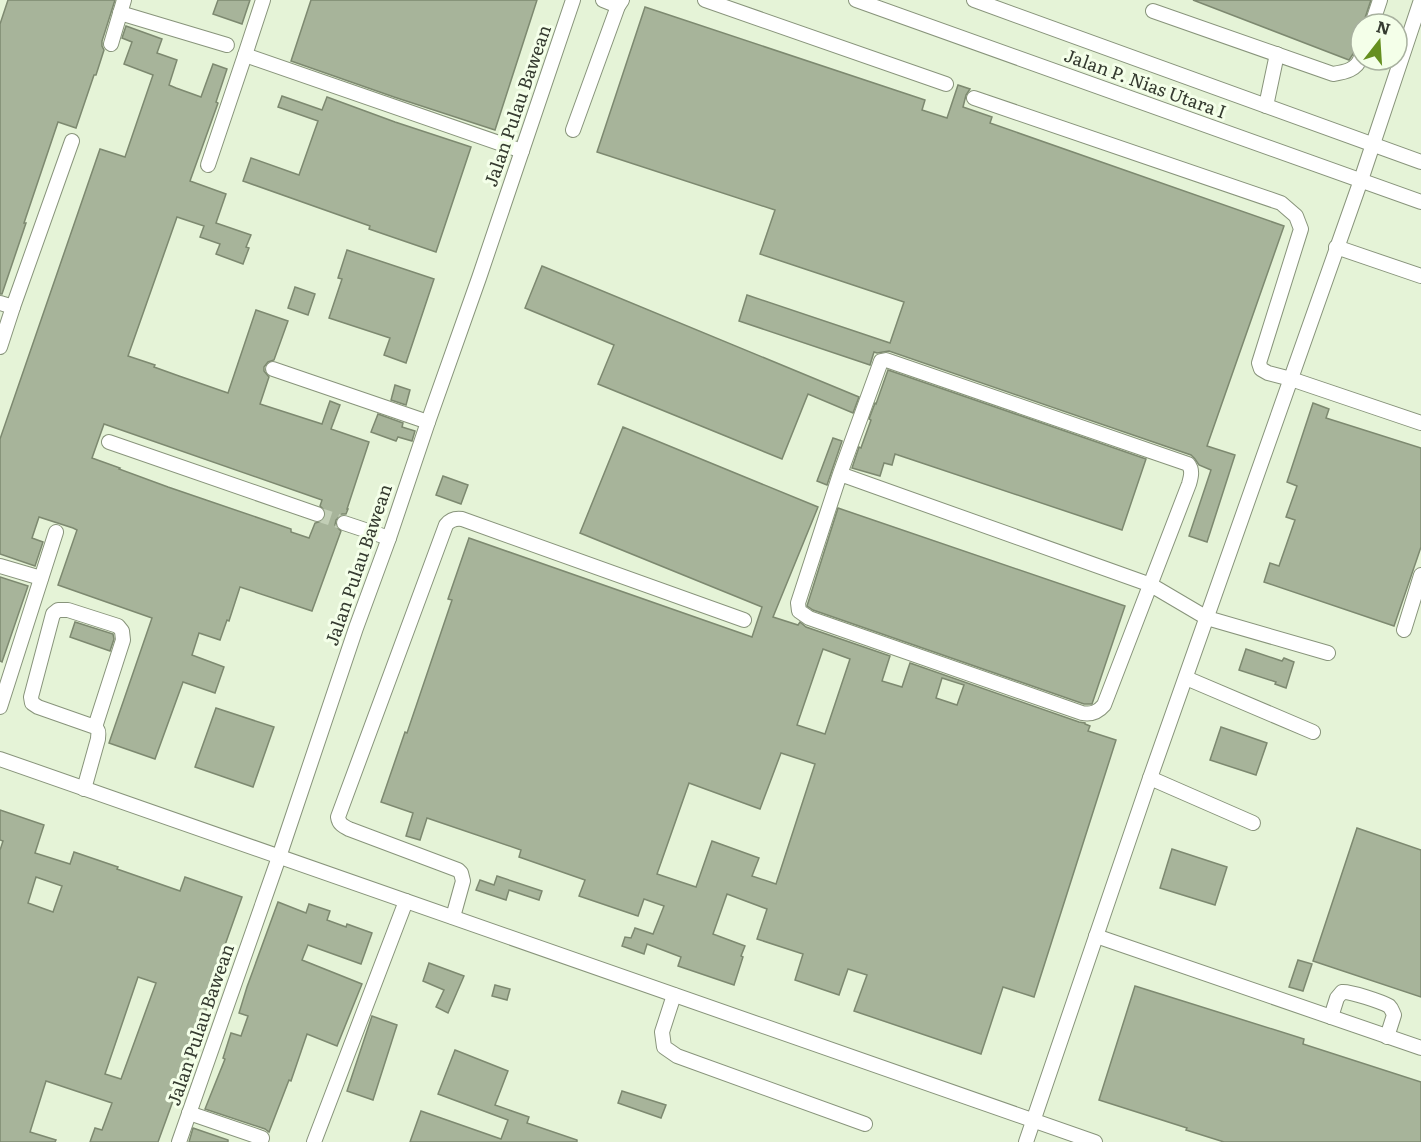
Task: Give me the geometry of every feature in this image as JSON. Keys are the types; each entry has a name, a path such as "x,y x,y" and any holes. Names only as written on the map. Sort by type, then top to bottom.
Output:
{"street":[{"path":"208,165 263,0"},
{"name":"Jalan Pulau Bawean","path":"179,1142 279,857 352,638 479,278 573,0"},
{"path":"573,130 620,3 603,0"},
{"path":"705,0 946,84"},
{"name":"Jalan P. Nias Utara I","path":"856,0 1421,202"},
{"name":"Jalan P. Nias Utara I","path":"974,0 1421,162"},
{"path":"1026,1142 1150,778 1361,180 1421,0"},
{"path":"111,44 122,7 227,45"},
{"path":"1153,11 1333,74 1349,71"},
{"path":"1266,106 1277,54"},
{"path":"245,55 522,151"},
{"path":"974,98 1281,204 1296,216 1301,229 1259,363 1261,369 1421,423"},
{"path":"0,347 7,305 72,141"},
{"path":"1336,247 1421,276"},
{"path":"884,360 1188,464 1191,468 1189,484 1104,705 1100,710 1088,714 820,622 801,613 798,603 840,474 880,364 884,360"},
{"path":"273,369 428,422"},
{"path":"109,442 317,514"},
{"path":"840,474 1151,585 1207,618 1328,653"},
{"path":"453,917 463,880 458,870 349,830 341,825 338,817 446,525 462,519 744,620"},
{"path":"344,523 389,538"},
{"path":"0,707 56,531"},
{"path":"0,566 42,578"},
{"path":"1404,630 1421,575"},
{"path":"84,789 99,731 95,727 38,707 31,700 53,614 58,610 68,610 118,626 122,631 123,640 95,727"},
{"path":"1186,678 1313,732"},
{"path":"0,759 1033,1120 1074,1138 1095,1142"},
{"path":"1150,778 1253,823"},
{"path":"314,1142 406,901"},
{"path":"1096,936 1421,1048"},
{"path":"1331,1017 1339,994 1349,992 1388,1006 1393,1011 1394,1015 1387,1037"},
{"path":"674,995 662,1032 664,1047 677,1056 865,1124"},
{"path":"189,1113 262,1138"}],"building":[{"path":"8,0 115,0 102,41 104,50 76,128 58,122 24,223 26,223 2,294 0,294 0,24"},
{"path":"218,0 250,0 242,24 213,14"},
{"path":"311,0 537,0 495,130 291,61"},
{"path":"1193,0 1371,0 1367,12 1349,12 1349,60"},
{"path":"645,7 925,100 922,110 947,118 958,85 970,89 963,107 992,117 990,123 1284,226 1207,446 1235,455 1207,542 1189,536 1211,470 1199,465 1191,455 889,351 874,352 870,365 739,321 747,295 890,343 904,302 760,254 775,210 597,152"},
{"path":"126,26 162,39 157,53 177,60 169,85 201,97 213,64 227,69 216,102 218,103 190,181 226,194 216,223 251,235 243,264 216,254 220,244 200,237 204,226 177,217 128,356 228,393 256,310 288,321 274,360 268,362 264,367 269,377 260,404 322,424 330,401 340,405 331,429 369,442 346,514 342,514 336,520 335,525 341,531 312,611 240,587 220,640 199,633 192,655 224,667 215,693 183,682 155,759 109,743 152,618 58,585 77,530 73,528 39,517 32,538 43,542 35,566 0,554 0,439 100,149 125,157 153,75 124,64 132,42 122,38","holes":["104,424 322,500 320,506 326,512 325,517 322,521 315,523 309,538 291,532 291,529 92,458"]},
{"path":"282,96 322,110 327,97 471,147 436,252 243,181 251,158 299,175 318,121 278,107"},
{"path":"347,250 434,279 406,363 384,355 390,338 329,318 342,279 338,278"},
{"path":"542,266 859,397 853,413 808,394 782,459 598,384 614,345 525,308"},
{"path":"295,287 315,294 308,315 288,308"},
{"path":"888,370 1146,459 1122,530 895,454 892,465 884,463 880,476 852,468"},
{"path":"395,385 410,390 406,405 391,400"},
{"path":"1313,403 1329,409 1326,418 1421,448 1421,547 1394,626 1264,582 1270,563 1279,566 1295,520 1286,517 1297,486 1287,482"},
{"path":"378,414 403,423 402,427 415,431 412,441 398,437 396,441 371,432"},
{"path":"623,427 818,507 773,617 798,625 800,622 806,627 890,656 882,681 902,687 910,663 1085,723 1090,726 1088,731 1116,740 1034,997 1003,987 981,1054 854,1011 867,975 848,969 839,995 795,980 803,954 757,939 767,909 727,894 713,934 745,946 734,985 678,966 681,957 647,944 644,954 622,946 625,937 631,938 635,928 653,934 664,906 644,899 638,916 579,896 585,880 519,857 521,850 427,818 420,840 406,836 413,813 381,802 452,600 448,599 469,538 752,637 762,607 580,533","holes":["823,649 850,659 825,734 797,725","942,678 964,685 957,705 936,698","781,753 815,764 776,884 752,876 759,858 712,841 696,887 657,874 689,783 760,809"]},
{"path":"833,438 842,441 827,485 817,481"},
{"path":"443,476 468,485 461,504 436,495"},
{"path":"838,508 1125,606 1092,704 1084,704 807,606"},
{"path":"0,577 28,586 2,662 0,661"},
{"path":"75,622 113,634 114,639 110,651 70,637"},
{"path":"1246,649 1282,661 1284,658 1294,662 1286,688 1275,684 1276,682 1239,670"},
{"path":"216,708 274,727 253,787 195,767"},
{"path":"1221,727 1267,743 1256,775 1210,760"},
{"path":"0,810 44,825 35,853 70,864 74,852 180,891 185,877 242,897 214,976 223,980 214,1004 209,1002 158,1142 90,1142 95,1128 102,1130 112,1103 46,1081 30,1132 56,1140 55,1142 0,1142 0,850 3,841 0,840","holes":["36,877 62,886 53,912 28,903","138,977 156,983 121,1079 105,1074"]},
{"path":"1357,828 1421,850 1421,997 1313,961"},
{"path":"1172,849 1227,867 1215,905 1160,888"},
{"path":"497,876 542,891 539,900 509,890 506,900 476,890 480,880 494,885"},
{"path":"278,902 306,913 309,904 330,911 327,920 372,933 361,964 308,945 302,960 362,984 337,1046 307,1034 291,1081 289,1080 269,1132 205,1109 225,1059 223,1058 231,1033 241,1036 248,1016 239,1013"},
{"path":"1298,960 1312,964 1303,991 1289,987"},
{"path":"429,963 464,976 448,1013 436,1007 444,990 423,981"},
{"path":"495,985 510,989 507,1000 492,996"},
{"path":"1135,986 1304,1039 1303,1044 1421,1082 1421,1142 1224,1142 1099,1100"},
{"path":"372,1016 397,1025 373,1100 347,1091"},
{"path":"455,1050 508,1071 495,1105 529,1117 527,1123 577,1140 577,1142 410,1142 421,1111 501,1139 508,1120 438,1094"},
{"path":"622,1091 666,1105 661,1118 618,1103"},
{"path":"193,1128 228,1140 228,1142 189,1142"}],"tunnel":[{"path":"317,514 344,523"}]}
